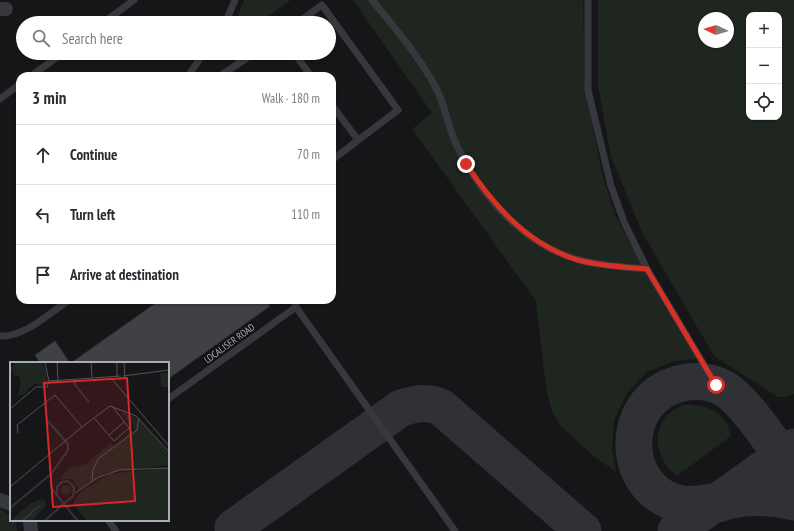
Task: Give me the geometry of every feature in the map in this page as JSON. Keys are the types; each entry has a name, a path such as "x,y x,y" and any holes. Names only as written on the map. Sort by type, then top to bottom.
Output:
{"street":[{"path":"0,500 10,504"},
{"path":"30,521 31,531"}],"lane":[{"path":"112,16 134,0"},
{"path":"229,16 235,0"},
{"path":"372,0 402,36 436,88 457,146 466,164 478,182 511,221 543,245 572,258 596,264 647,269"},
{"path":"588,0 588,90 611,186 624,222 647,269 716,385"},
{"path":"307,16 322,5 330,16"},
{"path":"336,24 398,110 336,157"},
{"path":"37,72 54,60"},
{"path":"191,72 199,60"},
{"path":"226,72 244,60"},
{"path":"299,60 308,72"},
{"path":"0,99 16,87"},
{"path":"336,110 358,140"},
{"path":"0,336 6,337 22,332 63,304"},
{"path":"295,304 455,531"},
{"name":"LOCALISER ROAD","path":"169,398 295,304"},
{"path":"109,521 116,531"}],"shaded area":[{"path":"244,0 291,0 268,16 238,16"},
{"path":"353,0 583,0 585,87 602,173 616,217 662,302 698,359 675,361 647,372 627,393 614,421 612,449 616,472 591,454 560,425 552,412 546,387 536,301 412,129 432,113"},
{"path":"598,0 794,0 794,394 785,397 778,397 714,356 643,234 611,157 598,86"},
{"path":"683,405 700,406 714,411 725,420 731,436 677,476 665,463 658,447 658,439 662,423 667,415"},
{"path":"0,509 10,516 10,521 14,521 16,524 17,531 0,531"}],"building":[{"path":"154,304 269,304 270,306 169,378 169,362 72,362"},
{"path":"55,341 69,362 39,362 35,355"}],"taxiway":[{"path":"718,501 686,505 662,496 647,483 637,466 634,446 636,427 644,408 658,394 678,384 696,381 714,384 725,389 734,396 752,416 794,474"},
{"path":"233,528 401,408 427,403 442,408 583,531"},
{"path":"676,531 794,447"},
{"path":"718,504 737,499 756,497 794,502"}],"route":[{"path":"466,164 478,182 511,221 543,245 578,260 596,264 647,269 716,385"}]}
